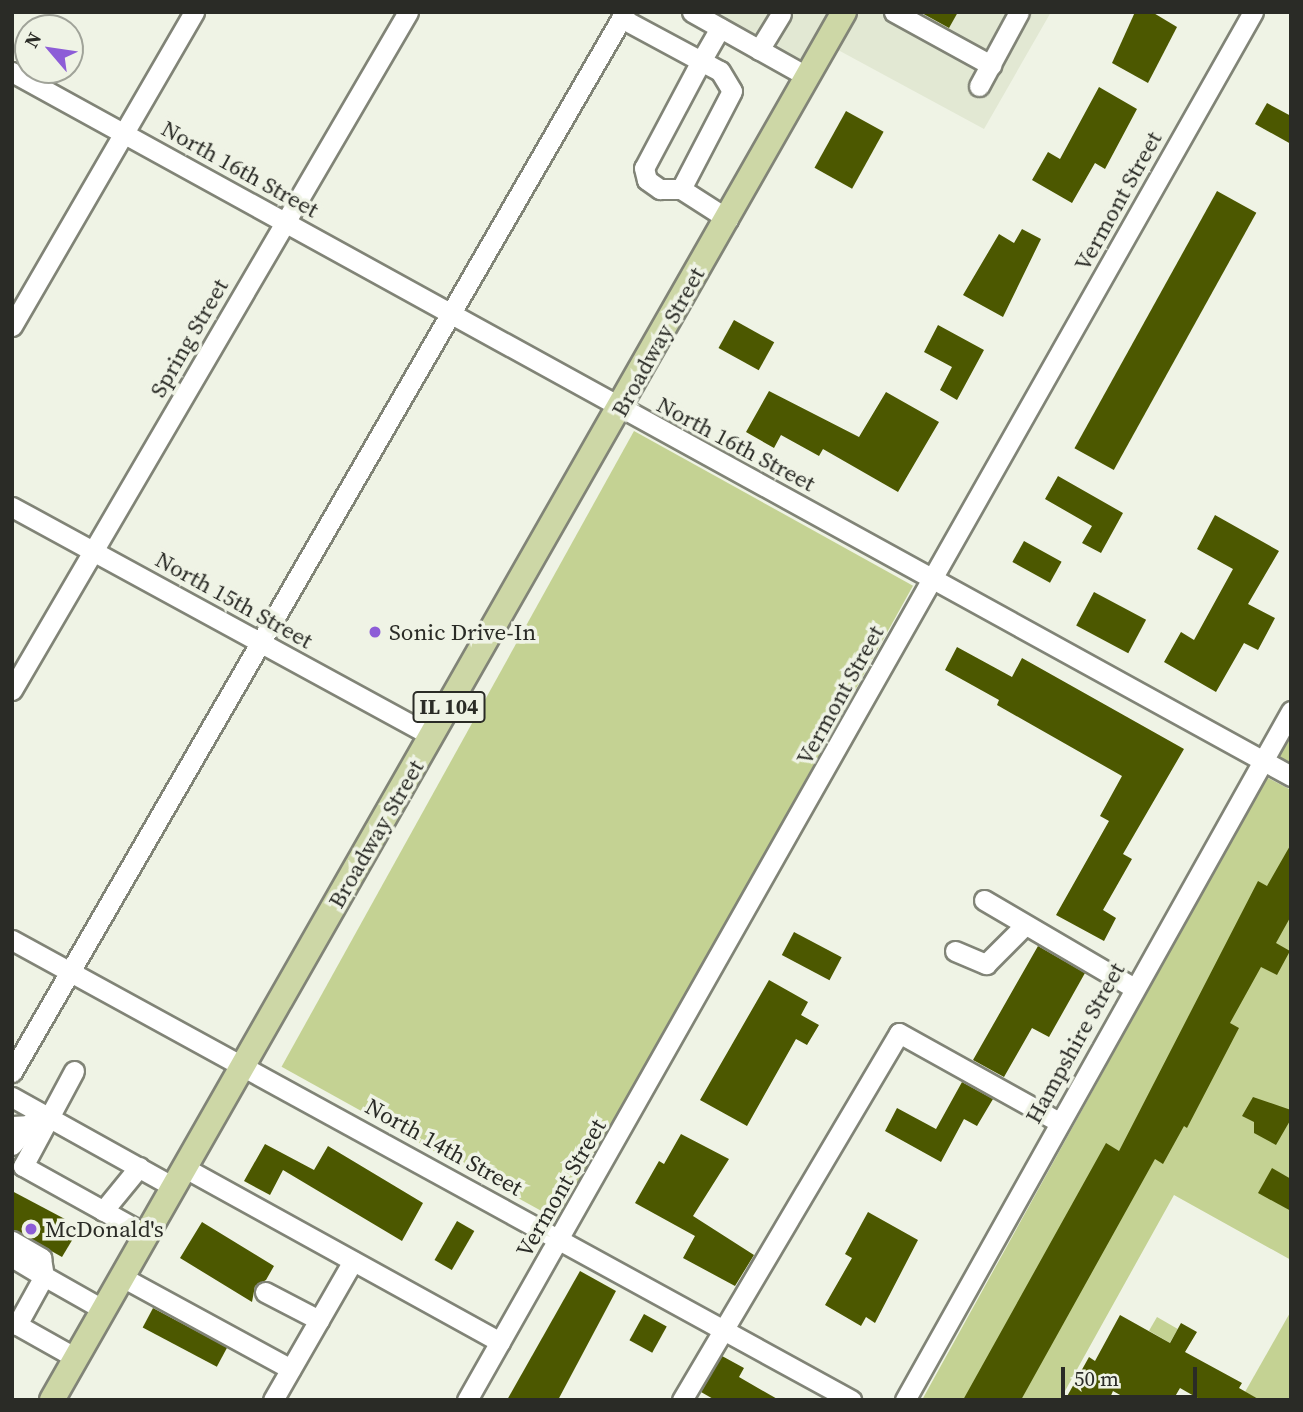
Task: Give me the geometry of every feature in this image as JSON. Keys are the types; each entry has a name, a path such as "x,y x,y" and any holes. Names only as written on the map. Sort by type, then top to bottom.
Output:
{"main road":[{"name":"Broadway Street","path":"52,1400 621,410 844,12"}],"street":[{"path":"12,326 194,12"},
{"name":"Spring Street","path":"12,690 408,12"},
{"path":"692,12 808,77"},
{"path":"894,12 990,65"},
{"path":"979,86 1019,12"},
{"name":"Vermont Street","path":"467,1400 1252,12"},
{"path":"759,50 784,13"},
{"path":"12,1072 623,15 720,71 732,91 681,189"},
{"path":"720,28 643,168 647,180 660,189 681,189 728,219"},
{"name":"North 16th Street","path":"12,72 286,221 621,410 934,578 1291,776"},
{"name":"North 15th Street","path":"12,507 432,736"},
{"name":"Hampshire Street","path":"905,1400 1291,711"},
{"path":"984,900 1134,988"},
{"path":"955,951 986,964 1025,925"},
{"name":"North 14th Street","path":"12,940 852,1400"},
{"path":"682,1400 899,1033 1059,1122"},
{"path":"74,1071 42,1121 17,1172 147,1236"},
{"path":"12,1097 42,1121 139,1167 180,1178 353,1261 500,1342"},
{"path":"12,1126 42,1121"},
{"path":"12,1145 42,1121"},
{"path":"103,1212 139,1167"},
{"path":"12,1241 41,1258 44,1276 15,1324 76,1358"},
{"path":"12,1258 104,1310"},
{"path":"274,1400 353,1261"},
{"path":"122,1278 291,1369"},
{"path":"264,1292 319,1320"}],"shaded area":[{"path":"692,12 1051,12 984,129 827,44 808,77"}],"green space":[{"path":"634,431 913,586 561,1222 282,1067"},
{"path":"1291,732 1291,764 1277,757"},
{"path":"1266,777 1291,790 1291,1260 1174,1195 1060,1400 922,1400"},
{"path":"1291,1311 1291,1400 1260,1400 1245,1392"},
{"path":"1157,1317 1178,1329 1170,1343 1149,1331"}],"building":[{"path":"920,12 958,12 949,28"},
{"path":"1135,12 1152,12 1177,27 1148,83 1112,63"},
{"path":"1099,87 1137,109 1105,169 1095,163 1072,203 1032,180 1048,152 1060,159"},
{"path":"1267,103 1291,116 1291,144 1255,124"},
{"path":"846,111 884,132 852,189 814,168"},
{"path":"1217,191 1256,213 1114,470 1074,448"},
{"path":"1022,229 1041,239 1003,317 963,295 999,234 1014,243"},
{"path":"734,320 774,342 759,370 718,348"},
{"path":"938,325 984,350 957,400 940,390 952,367 924,352"},
{"path":"769,391 859,437 886,392 939,422 898,492 823,449 819,456 781,435 774,448 746,432"},
{"path":"1058,476 1123,513 1101,553 1082,543 1092,526 1045,499"},
{"path":"1215,515 1279,551 1248,604 1275,618 1258,650 1244,643 1216,692 1164,662 1181,632 1194,640 1233,569 1197,549"},
{"path":"1024,541 1062,562 1050,583 1012,562"},
{"path":"1094,592 1146,620 1128,653 1076,626"},
{"path":"957,647 1012,677 1022,658 1184,749 1123,854 1132,859 1103,910 1116,918 1104,941 1056,915 1109,821 1100,816 1122,776 997,705 999,700 945,670"},
{"path":"1291,844 1291,916 1276,943 1290,951 1277,975 1261,967 1230,1023 1239,1028 1187,1128 1184,1126 1163,1164 1155,1159 1021,1400 963,1400 1106,1143 1119,1151 1258,881 1267,886"},
{"path":"794,932 842,957 829,980 782,955"},
{"path":"1038,946 1085,973 1049,1037 1032,1028 1004,1077 973,1060"},
{"path":"769,980 808,1002 801,1015 819,1025 807,1045 796,1039 747,1126 700,1100"},
{"path":"962,1082 993,1099 977,1126 964,1119 941,1162 885,1131 897,1108 936,1129"},
{"path":"1253,1097 1291,1110 1291,1119 1276,1145 1254,1133 1254,1122 1242,1116"},
{"path":"681,1134 729,1159 693,1216 754,1255 735,1286 683,1258 695,1236 635,1203 659,1161 664,1164"},
{"path":"265,1144 314,1170 328,1146 423,1203 402,1241 283,1170 270,1195 244,1181"},
{"path":"1272,1168 1291,1179 1291,1211 1258,1193"},
{"path":"12,1191 80,1227 62,1257 12,1229"},
{"path":"868,1212 918,1240 875,1323 866,1317 861,1326 825,1305 852,1258 845,1254"},
{"path":"457,1221 474,1231 452,1270 435,1260"},
{"path":"202,1222 274,1266 266,1280 255,1286 252,1302 180,1258"},
{"path":"580,1271 616,1291 558,1400 507,1400"},
{"path":"153,1308 227,1347 217,1367 143,1327"},
{"path":"644,1314 667,1327 652,1353 629,1340"},
{"path":"1120,1315 1170,1343 1181,1323 1197,1332 1185,1352 1242,1383 1239,1388 1260,1400 1201,1400 1180,1388 1173,1400 1129,1400 1113,1391 1109,1400 1065,1400 1089,1357 1095,1361"},
{"path":"722,1356 744,1368 739,1377 779,1400 715,1400 701,1392"}],"place":[{"name":"Sonic Drive-In","path":"375,632"},
{"name":"McDonald's","path":"31,1229"}]}
